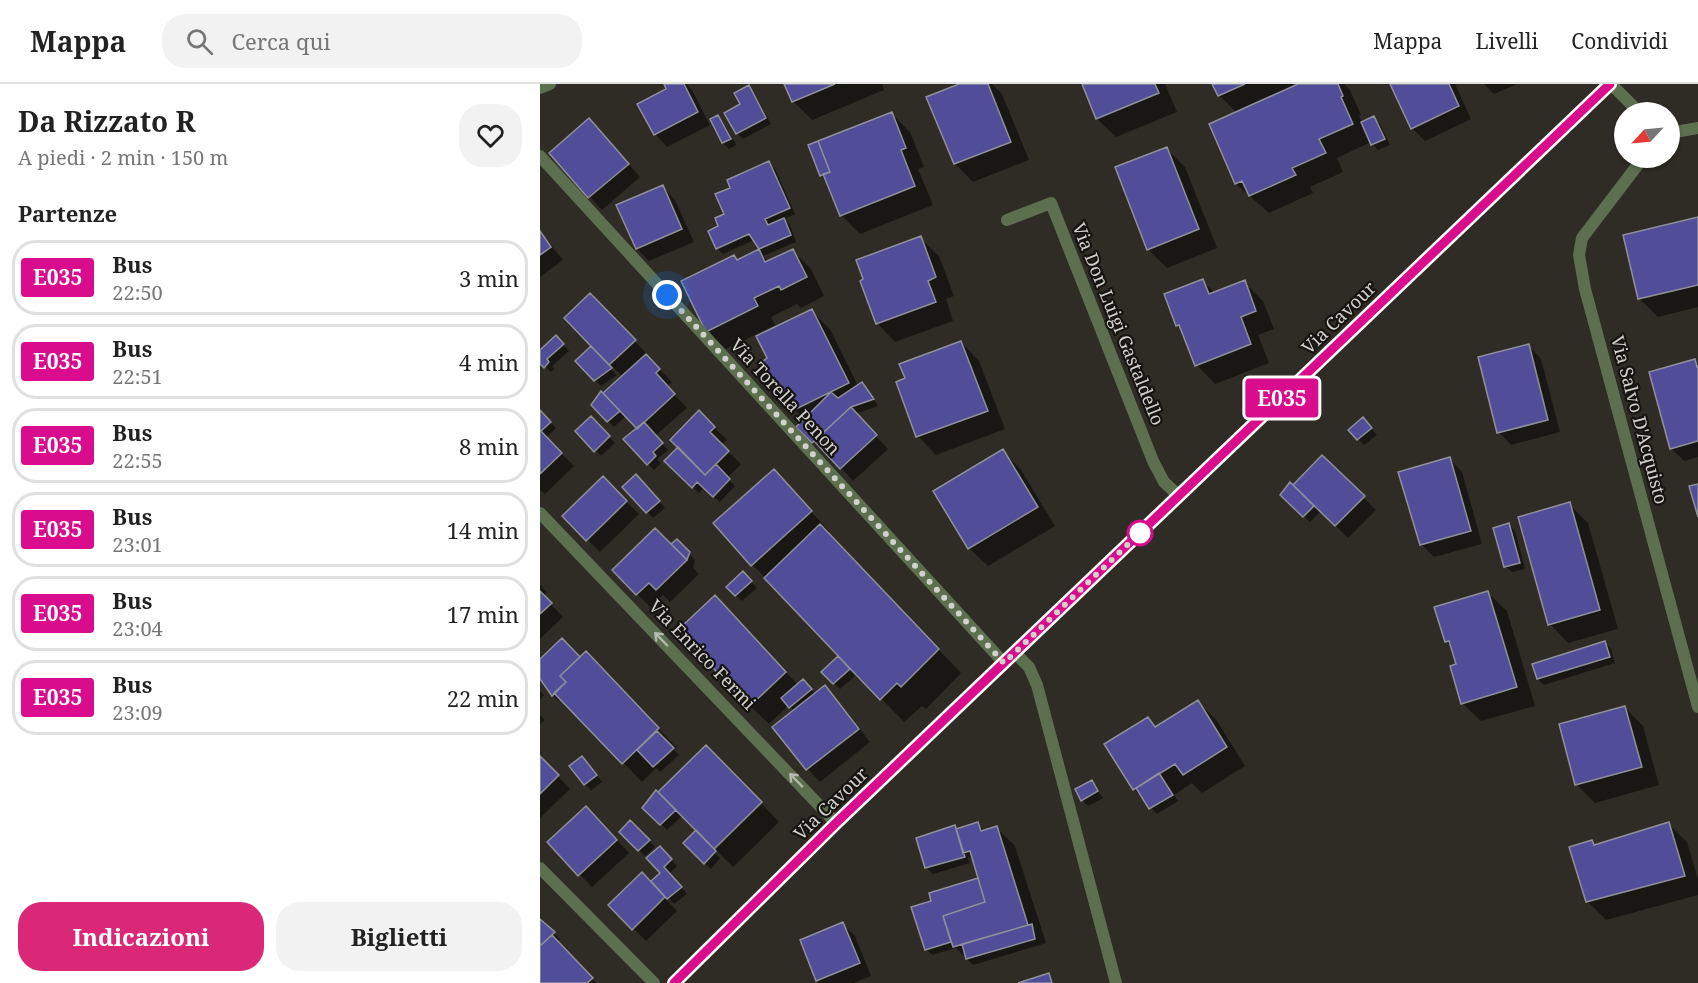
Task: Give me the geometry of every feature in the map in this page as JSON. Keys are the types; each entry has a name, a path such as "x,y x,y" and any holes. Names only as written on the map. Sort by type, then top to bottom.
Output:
{"main road":[{"name":"Via Cavour","path":"674,983 1014,652 1610,84"}],"street":[{"path":"540,88 550,84"},
{"path":"1610,84 1629,102"},
{"path":"1680,132 1698,128"},
{"name":"Via Torella Penon","path":"540,156 1004,663"},
{"name":"Via Salvo D'Acquisto","path":"1635,168 1582,238 1580,255 1586,289 1698,707"},
{"name":"Via Don Luigi Gastaldello","path":"1007,220 1051,203 1153,461 1164,482 1179,496"},
{"name":"Via Enrico Fermi","path":"540,513 836,823"},
{"path":"1014,652 1029,667 1037,685 1116,983"},
{"path":"540,868 654,983"}],"building":[{"path":"664,84 684,84 698,112 654,135 637,104 666,89"},
{"path":"784,84 835,84 792,102"},
{"path":"959,84 988,84 1011,142 954,164 926,97"},
{"path":"1082,84 1155,84 1159,93 1096,119"},
{"path":"1212,84 1245,84 1218,96"},
{"path":"1298,84 1338,84 1353,124 1319,139 1326,153 1292,168 1296,175 1249,196 1242,181 1235,184 1209,124"},
{"path":"1390,84 1449,84 1459,106 1411,129"},
{"path":"749,85 766,118 736,134 724,113 740,104 734,93"},
{"path":"892,112 906,148 901,150 915,186 840,216 823,174 830,172 818,141"},
{"path":"718,115 731,139 722,143 710,119"},
{"path":"1374,116 1385,139 1371,145 1361,122"},
{"path":"589,118 629,164 588,198 549,153"},
{"path":"818,141 830,172 820,176 808,145"},
{"path":"1167,147 1199,229 1147,250 1115,167"},
{"path":"769,161 790,208 765,219 768,225 784,218 791,235 759,249 749,234 716,249 708,231 718,226 715,218 724,214 715,194 730,188 727,180"},
{"path":"663,185 682,229 636,249 616,205"},
{"path":"1698,217 1698,285 1638,299 1623,235"},
{"path":"540,231 551,247 540,255"},
{"path":"921,236 936,277 928,281 936,302 876,324 860,281 863,279 856,260"},
{"path":"759,249 765,262 793,249 807,277 781,290 779,286 754,298 758,306 706,332 681,281 734,255 737,260"},
{"path":"1203,279 1209,294 1245,280 1256,311 1241,317 1251,344 1195,366 1164,294"},
{"path":"590,293 636,340 609,365 564,318"},
{"path":"812,309 849,383 796,409 789,394 781,398 763,361 767,358 756,336"},
{"path":"556,335 564,344 547,359 549,362 544,368 540,364 540,350"},
{"path":"961,341 988,411 916,437 896,382 905,378 899,364"},
{"path":"1529,344 1548,420 1497,433 1478,357"},
{"path":"591,346 612,368 594,381 575,361"},
{"path":"646,354 660,369 656,373 675,394 637,429 603,393"},
{"path":"1695,359 1698,366 1698,441 1670,449 1649,372"},
{"path":"862,382 874,399 851,407 812,443 796,427 831,392 838,398"},
{"path":"601,391 620,411 607,422 591,405"},
{"path":"851,407 877,435 840,469 814,441"},
{"path":"540,410 551,422 541,431 540,430"},
{"path":"699,410 715,427 710,432 729,451 705,475 670,440"},
{"path":"591,416 610,436 594,452 575,431"},
{"path":"1363,417 1372,428 1357,440 1348,430"},
{"path":"644,422 663,443 653,452 656,456 647,465 623,439"},
{"path":"540,430 562,453 540,474"},
{"path":"678,447 705,475 716,464 730,479 713,497 697,482 692,488 664,461"},
{"path":"1003,449 1038,507 968,549 933,491"},
{"path":"1322,455 1365,496 1335,526 1293,485"},
{"path":"1450,457 1471,531 1420,545 1398,472"},
{"path":"774,469 812,511 751,566 713,523"},
{"path":"636,474 660,501 646,513 622,487"},
{"path":"603,476 627,501 586,541 562,516"},
{"path":"1290,482 1314,506 1303,517 1280,495"},
{"path":"1698,484 1698,517 1689,486"},
{"path":"1570,502 1600,610 1548,625 1518,517"},
{"path":"1509,523 1520,563 1504,567 1493,528"},
{"path":"820,524 939,649 901,687 897,683 880,700 764,578"},
{"path":"655,528 687,560 656,590 649,583 636,595 612,570"},
{"path":"677,539 690,552 687,560 671,544"},
{"path":"743,571 752,581 735,596 726,587"},
{"path":"540,591 552,603 540,614"},
{"path":"1488,591 1517,687 1461,704 1450,666 1456,664 1449,641 1445,642 1434,607"},
{"path":"715,595 786,672 749,707 678,630"},
{"path":"562,638 580,657 560,676 566,682 552,696 540,679 540,659"},
{"path":"1605,641 1610,657 1537,679 1532,664"},
{"path":"586,651 659,728 622,764 554,693 566,682 560,676"},
{"path":"838,656 850,669 833,684 821,672"},
{"path":"803,679 812,689 789,708 781,698"},
{"path":"825,685 859,729 806,770 772,727"},
{"path":"1198,700 1227,747 1183,775 1175,764 1133,790 1104,744 1148,717 1155,727"},
{"path":"1625,706 1642,767 1575,785 1559,724"},
{"path":"657,731 674,748 653,767 637,750"},
{"path":"706,745 762,802 714,849 658,792"},
{"path":"540,756 559,775 540,794"},
{"path":"582,756 597,775 584,785 569,766"},
{"path":"1159,773 1173,795 1149,809 1136,788"},
{"path":"1092,780 1098,791 1081,801 1075,789"},
{"path":"656,790 676,810 660,825 642,808"},
{"path":"586,806 617,840 578,876 547,842"},
{"path":"630,820 650,840 638,851 619,832"},
{"path":"978,822 981,831 997,826 1028,925 953,947 943,916 985,902 970,851 963,853 956,829"},
{"path":"1669,822 1685,876 1586,902 1569,847 1592,840 1594,845"},
{"path":"955,825 965,857 925,868 916,838"},
{"path":"696,830 716,851 704,864 683,843"},
{"path":"660,846 672,859 664,867 682,887 667,899 651,881 660,873 646,858"},
{"path":"642,872 665,897 632,930 608,905"},
{"path":"978,878 985,902 943,916 951,942 925,950 911,907 931,901 929,893"},
{"path":"540,919 555,932 540,946"},
{"path":"843,922 860,963 816,981 800,940"},
{"path":"1032,924 1035,939 966,959 962,944"},
{"path":"552,935 593,978 587,983 540,983 540,946"},
{"path":"1049,973 1052,983 1018,983"}],"bus line":[{"name":"E035","path":"674,983 836,823 1610,84"}],"route":[{"path":"667,295 1004,663 1146,527 1140,533"}]}
